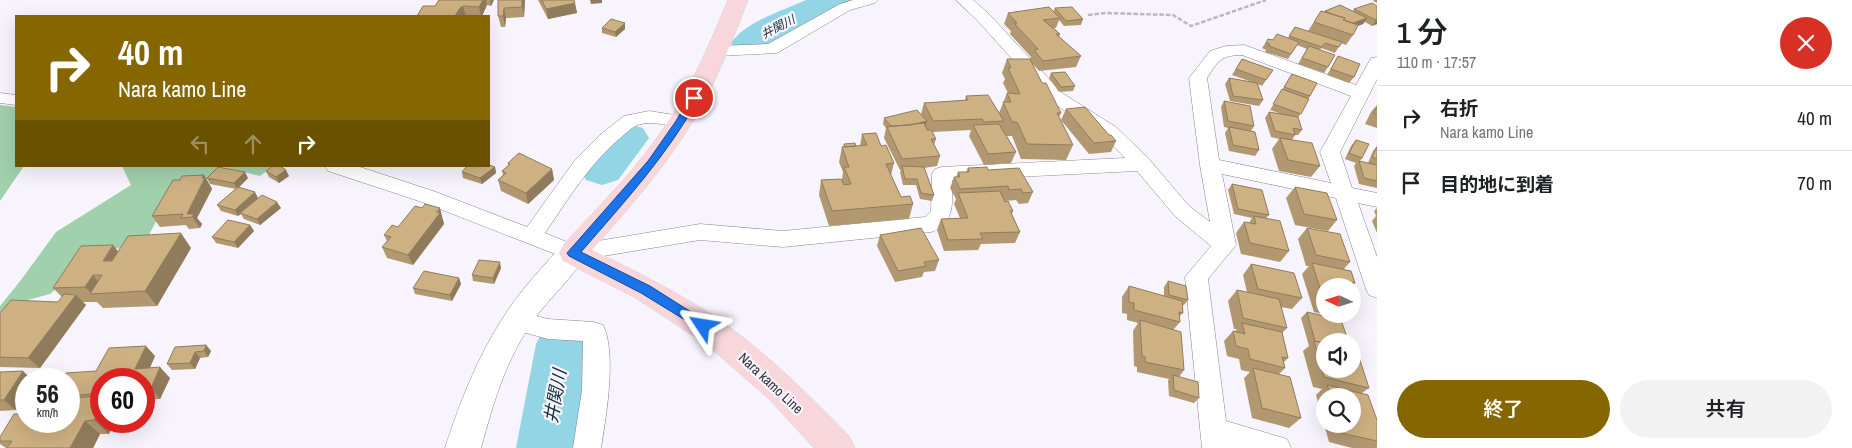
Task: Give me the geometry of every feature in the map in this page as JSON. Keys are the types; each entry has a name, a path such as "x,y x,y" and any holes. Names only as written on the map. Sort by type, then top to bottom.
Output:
{"main road":[{"path":"573,253 651,164 681,121 701,86 738,0"},
{"name":"Nara kamo Line","path":"573,253 645,289 717,335 781,389 837,448"}],"street":[{"path":"717,51 771,49 845,7 870,0"},
{"path":"964,0 984,17 1056,97 1109,131 1142,164 1182,212 1225,245"},
{"path":"1225,245 1210,165 1198,78 1214,55 1225,49 1244,50 1360,92"},
{"path":"1377,62 1330,152 1377,289"},
{"path":"0,98 15,100"},
{"path":"531,237 582,165 607,139 631,120 649,116 681,121"},
{"path":"338,167 429,196 573,253 700,232 783,239 931,224 941,212 942,174 1142,164"},
{"path":"1210,165 1377,200"},
{"path":"1225,245 1196,277 1214,439 1277,448"},
{"path":"463,448 475,409 494,361 516,321 543,286 573,253"},
{"path":"516,321 548,329 594,332 597,353 595,401 587,448"}],"path":[{"path":"1088,15 1106,13 1173,15 1191,26 1266,0"}],"green space":[{"path":"0,105 15,107 15,167 23,167 0,201"},
{"path":"122,167 223,167 212,179 177,182 143,246 103,250 50,294 24,301 0,330 0,306 56,232 131,185"},
{"path":"223,167 273,167 260,176"}],"building":[{"path":"439,0 483,0 479,7 463,6 456,15 418,15 423,6 435,6"},
{"path":"498,0 522,0 522,7 504,8 503,16 498,16"},
{"path":"542,0 574,0 575,3 546,9"},
{"path":"1372,3 1377,6 1377,20 1354,9"},
{"path":"1340,5 1367,18 1353,23 1325,11"},
{"path":"1049,7 1060,18 1043,20 1060,34 1056,34 1081,56 1043,61 1034,50 1038,49 1014,23 1017,23 1008,13"},
{"path":"1072,7 1083,19 1066,21 1055,8"},
{"path":"1321,11 1345,18 1343,20 1358,25 1353,35 1314,22"},
{"path":"611,19 625,23 615,32 602,28"},
{"path":"1295,27 1342,42 1339,47 1325,43 1322,47 1289,36"},
{"path":"1277,34 1299,42 1291,54 1269,46 1270,44 1266,43 1268,39 1273,40"},
{"path":"1309,46 1335,55 1328,67 1302,58"},
{"path":"1338,56 1360,64 1354,77 1331,69"},
{"path":"1007,59 1030,59 1042,83 1046,83 1061,113 1057,113 1073,145 1027,144 1017,122 1012,122 1003,102 1011,102 1007,93 1020,94 1008,68 1011,68"},
{"path":"1242,59 1273,70 1266,80 1236,69"},
{"path":"1065,72 1075,86 1061,87 1051,73"},
{"path":"1292,74 1317,83 1310,96 1284,87"},
{"path":"1229,78 1257,83 1263,100 1233,96"},
{"path":"1282,89 1309,99 1301,114 1273,104"},
{"path":"988,95 1004,121 984,122 982,119 933,121 924,103 968,100 966,96"},
{"path":"1224,101 1250,106 1254,126 1228,121"},
{"path":"1085,107 1116,141 1094,143 1066,109"},
{"path":"917,110 927,121 911,125 891,126 884,118"},
{"path":"1269,112 1298,117 1302,130 1293,128 1295,135 1275,131"},
{"path":"924,123 927,130 931,130 936,139 931,139 940,156 902,159 887,127"},
{"path":"999,124 1016,152 988,154 973,125"},
{"path":"1229,127 1255,132 1259,150 1233,145"},
{"path":"876,133 881,146 886,145 894,163 886,164 901,197 910,196 913,204 832,211 821,180 841,179 844,185 851,184 844,167 849,167 842,147 867,145 862,134"},
{"path":"1280,138 1312,143 1320,166 1288,160"},
{"path":"1356,140 1369,144 1362,158 1349,153"},
{"path":"855,143 856,146 845,147 844,144"},
{"path":"1377,147 1377,159 1372,157"},
{"path":"519,153 552,169 526,193 498,180 506,173 502,171 510,164 508,163"},
{"path":"1359,161 1377,165 1377,181 1364,178"},
{"path":"490,165 495,167 480,178 462,172 466,167 490,167"},
{"path":"902,166 924,167 934,195 921,193 917,179 905,179"},
{"path":"218,167 245,172 234,183 207,178"},
{"path":"272,167 282,167 286,170 276,177 266,171"},
{"path":"987,167 988,170 1019,168 1033,192 1023,193 1021,189 1009,190 1008,186 960,189 954,177 960,177 958,172 969,172 968,168"},
{"path":"204,175 202,178 205,178 187,214 194,214 192,217 181,218 183,214 152,216 173,180 180,180 182,176"},
{"path":"1232,184 1262,190 1269,215 1238,209"},
{"path":"238,187 255,192 235,210 217,205"},
{"path":"1295,187 1327,193 1337,220 1304,214"},
{"path":"1000,191 1005,202 1008,201 1013,211 1010,211 1020,232 980,233 983,239 948,240 941,219 968,218 958,193"},
{"path":"262,195 277,202 257,219 240,213"},
{"path":"425,204 440,208 436,212 440,213 408,255 382,247 391,237 384,235 392,225 398,227 415,206 422,208"},
{"path":"1254,216 1280,221 1289,251 1250,243 1244,222 1256,224"},
{"path":"228,220 250,225 234,242 212,237"},
{"path":"921,228 939,260 924,262 926,266 898,271 880,235"},
{"path":"1307,228 1340,234 1350,262 1316,255"},
{"path":"181,233 145,291 90,294 102,275 93,275 85,287 53,288 81,246 113,245 103,261 112,261 128,236"},
{"path":"479,260 500,262 493,278 472,275"},
{"path":"1312,263 1351,271 1353,278 1317,278"},
{"path":"1251,264 1294,273 1302,298 1258,289"},
{"path":"424,271 459,278 450,295 413,288"},
{"path":"1168,281 1186,286 1188,300 1169,295"},
{"path":"1129,286 1182,301 1183,313 1179,312 1180,322 1134,310 1134,303 1129,302"},
{"path":"1237,290 1279,299 1287,328 1243,318"},
{"path":"64,294 76,295 28,358 0,357 0,313 11,300 58,302"},
{"path":"1307,312 1316,314 1316,323 1342,323 1346,333 1316,333 1315,341"},
{"path":"1140,320 1181,332 1184,370 1145,362 1145,357 1142,356"},
{"path":"1242,323 1282,332 1288,358 1282,357 1285,368 1250,359 1248,349 1236,346 1233,331 1245,334"},
{"path":"206,345 204,351 195,352 190,363 167,364 175,347"},
{"path":"146,346 135,368 98,368 109,348"},
{"path":"1361,363 1369,388 1328,378 1361,378"},
{"path":"160,367 155,379 155,368 148,368"},
{"path":"1253,368 1290,377 1301,418 1262,408"},
{"path":"15,371 15,383 4,400 0,400 0,372"},
{"path":"90,371 90,394 80,395 80,372"},
{"path":"1173,375 1198,382 1199,398 1174,390"},
{"path":"1327,385 1339,388 1328,388"},
{"path":"1361,393 1368,395 1377,420 1377,441 1341,433 1361,433"},
{"path":"80,397 90,397 90,420 85,421 80,430"},
{"path":"14,414 15,433 78,433 70,448 7,448 12,441 0,441 0,437"}],"waterway":[{"name":"井関川","path":"749,43 779,25 835,0"},
{"name":"井関川","path":"602,170 628,138"},
{"name":"井関川","path":"546,448 563,344"}],"route":[{"path":"694,98 681,121 651,164 573,253 645,289 703,326"}]}
